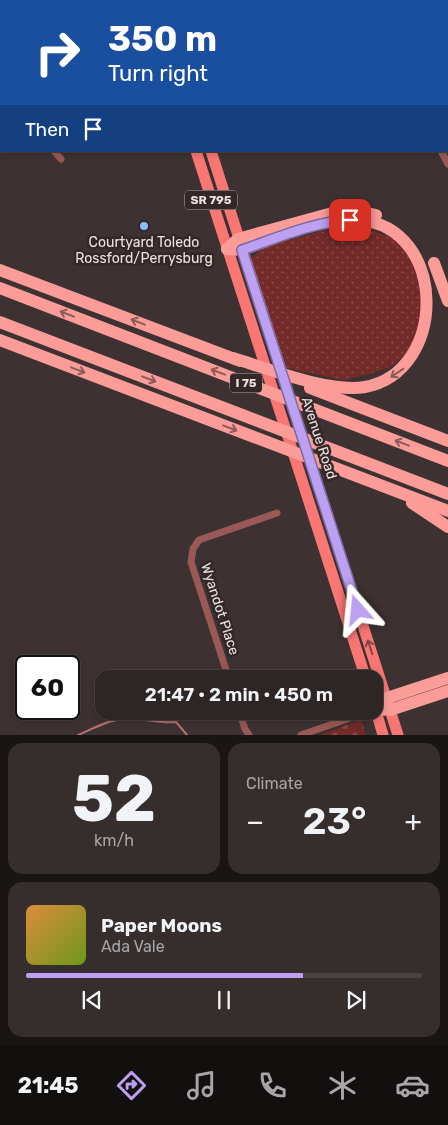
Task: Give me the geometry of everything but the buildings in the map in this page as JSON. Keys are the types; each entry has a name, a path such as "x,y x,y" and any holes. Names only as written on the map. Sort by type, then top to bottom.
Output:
{"highway":[{"path":"240,245 325,214 358,211 380,216 394,222 408,232 425,250 435,266 448,301"},
{"path":"227,249 328,222 350,220 372,222 392,230 417,251 426,265 434,288 434,321 426,342 414,360 397,374 378,384 367,387 345,388 329,386 233,358"},
{"path":"0,270 448,441"},
{"name":"I 75","path":"0,288 448,461"},
{"name":"I 75","path":"0,322 448,494"},
{"path":"0,340 448,511"},
{"path":"381,486 448,527"},
{"path":"383,706 448,678"},
{"path":"388,704 448,690"}],"main road":[{"name":"SR 795","path":"196,152 363,670"},
{"name":"Avenue Road","path":"211,152 398,735"},
{"path":"378,720 384,735"}],"street":[{"path":"55,152 61,159"},
{"path":"442,152 448,164"},
{"name":"Wyandot Place","path":"226,670 191,562 193,549 199,540 277,514"},
{"path":"242,720 249,735"},
{"path":"301,735 343,720"}],"green space":[{"path":"344,228 369,229 392,238 411,255 428,301 412,348 394,365 371,374 343,380 287,368 249,260 263,248 321,231"},
{"path":"361,720 366,735 320,735"}],"waterway":[{"path":"78,735 112,721 130,719 176,722 187,735"}],"place":[{"name":"Courtyard Toledo Rossford/Perrysburg","path":"144,226"}],"route":[{"path":"350,220 339,220 312,226 242,250 358,610"}]}
